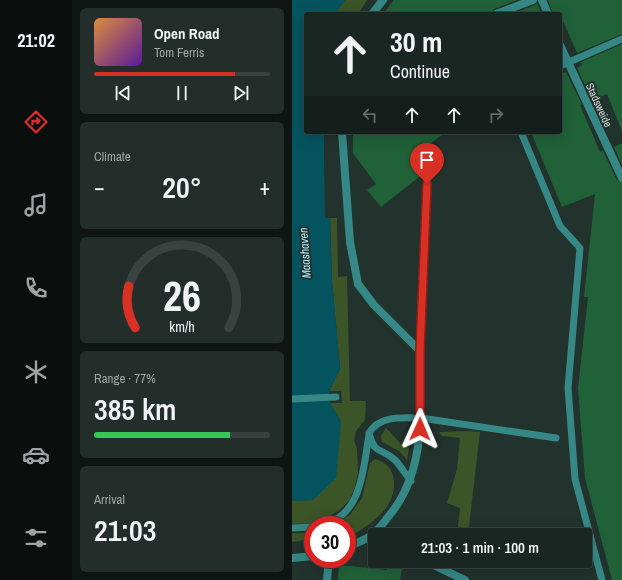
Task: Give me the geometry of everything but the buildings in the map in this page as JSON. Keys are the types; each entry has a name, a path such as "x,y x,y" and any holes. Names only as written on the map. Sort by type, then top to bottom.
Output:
{"street":[{"path":"374,12 383,0"},
{"path":"501,12 533,0"},
{"path":"542,0 547,12"},
{"name":"Stadsweide","path":"564,64 622,178"},
{"path":"342,134 350,242 358,284 374,305 420,350 420,440 411,481 394,511 380,528"},
{"path":"356,544 368,540"},
{"path":"292,558 304,557"},
{"path":"328,580 329,568"},
{"path":"440,568 465,580"}],"lane":[{"path":"564,64 622,39"},
{"path":"522,134 560,226 580,248 569,396 575,479 602,580"},
{"path":"420,350 427,184"},
{"path":"292,399 336,397"},
{"path":"342,516 357,495 369,433 374,425 384,421 399,418 420,418 556,438"},
{"path":"369,433 372,445 395,460 411,481"},
{"path":"292,528 304,527"}],"green space":[{"path":"345,0 367,0 359,12 336,12"},
{"path":"330,218 337,218 338,277 347,276 350,401 366,401 365,420 356,431 354,441 357,448 358,473 354,490 349,501 338,511 329,516 304,516 304,524 292,524 292,501 313,500 341,422 330,403 342,403 341,391 329,391 340,369 332,281"},
{"path":"386,428 401,444 409,448 407,460 399,451 382,442 381,436"},
{"path":"480,432 469,528 458,528 460,508 447,503 457,469 460,438 442,436 439,433"},
{"path":"375,459 386,464 392,473 394,481 393,491 391,500 380,516 356,533 356,516 349,516 362,498 370,463"},
{"path":"292,533 304,533 304,540 292,542"}],"water":[{"name":"Maashaven","path":"292,0 345,0 336,12 304,12 304,134 324,134 325,217 330,218 332,281 340,369 329,391 330,403 341,422 336,478 313,500 292,501"}],"pier":[{"path":"324,134 326,134 327,216 332,218 325,218"}],"route":[{"path":"420,429 420,350 427,184"}]}
